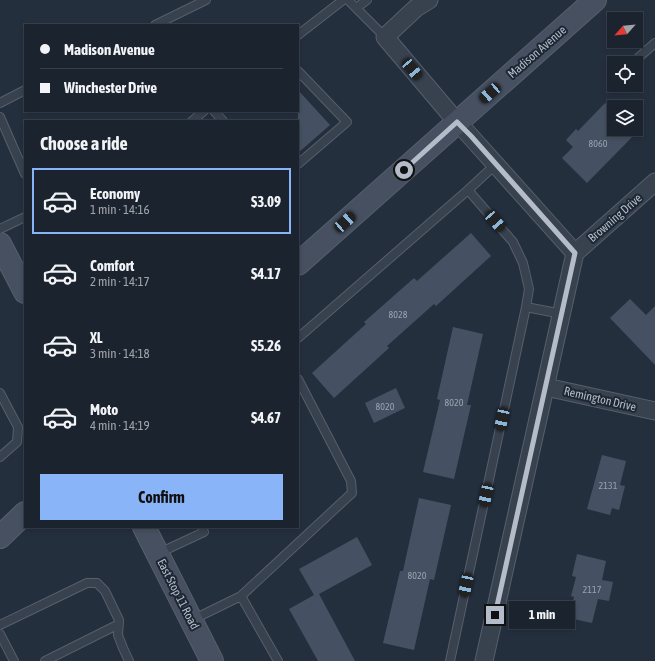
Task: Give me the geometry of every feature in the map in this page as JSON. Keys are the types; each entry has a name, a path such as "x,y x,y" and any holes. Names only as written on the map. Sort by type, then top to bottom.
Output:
{"main road":[{"name":"Madison Avenue","path":"299,263 596,0"},
{"path":"0,244 24,290"},
{"path":"0,537 24,514"},
{"name":"East Stop 11 Road","path":"145,528 212,661"}],"street":[{"path":"429,0 416,8 385,36 457,122 575,253 484,661"},
{"name":"Browning Drive","path":"575,253 655,182"},
{"name":"Remington Drive","path":"546,386 655,411"}],"lane":[{"path":"158,24 206,0"},
{"path":"299,35 343,0"},
{"path":"348,0 385,36"},
{"path":"356,8 367,0"},
{"path":"640,56 655,43"},
{"path":"299,72 347,122 299,163"},
{"path":"0,103 24,91"},
{"path":"193,120 203,112"},
{"path":"215,112 222,120"},
{"path":"0,117 24,172"},
{"path":"299,337 496,164"},
{"path":"450,661 529,289 523,263 513,242 468,190"},
{"path":"0,229 24,217"},
{"path":"526,307 562,314"},
{"path":"192,620 241,596 352,493 351,481 299,381"},
{"path":"0,393 18,427 17,442 0,457"},
{"path":"158,554 204,529"},
{"path":"0,625 87,583 97,583 105,591 119,620 118,635 129,661"},
{"path":"241,596 278,661"},
{"path":"46,661 119,624"},
{"path":"0,634 14,661"}],"building":[{"path":"299,91 330,125 299,152"},
{"path":"605,103 607,105 607,136 633,136 587,183 562,158 573,147 566,140 576,129 578,131"},
{"path":"471,233 491,256 436,306 434,304 387,346 389,348 334,398 312,373 366,324 364,322 414,278 417,281"},
{"path":"630,299 646,315 655,306 655,365 610,318"},
{"path":"453,327 483,334 467,405 471,405 454,479 423,472 440,400 437,399"},
{"path":"396,388 405,408 374,423 365,403"},
{"path":"602,455 626,461 620,485 625,486 619,510 612,508 610,515 587,509"},
{"path":"419,498 451,505 434,580 430,579 414,650 383,643 400,571 403,571"},
{"path":"357,537 372,565 319,594 355,661 318,661 289,609 314,595 299,569"},
{"path":"577,554 606,561 602,580 613,582 609,601 598,599 592,623 569,618 574,597 571,596 576,577 572,576"}],"route":[{"path":"404,170 457,122 575,253 495,615"}]}
